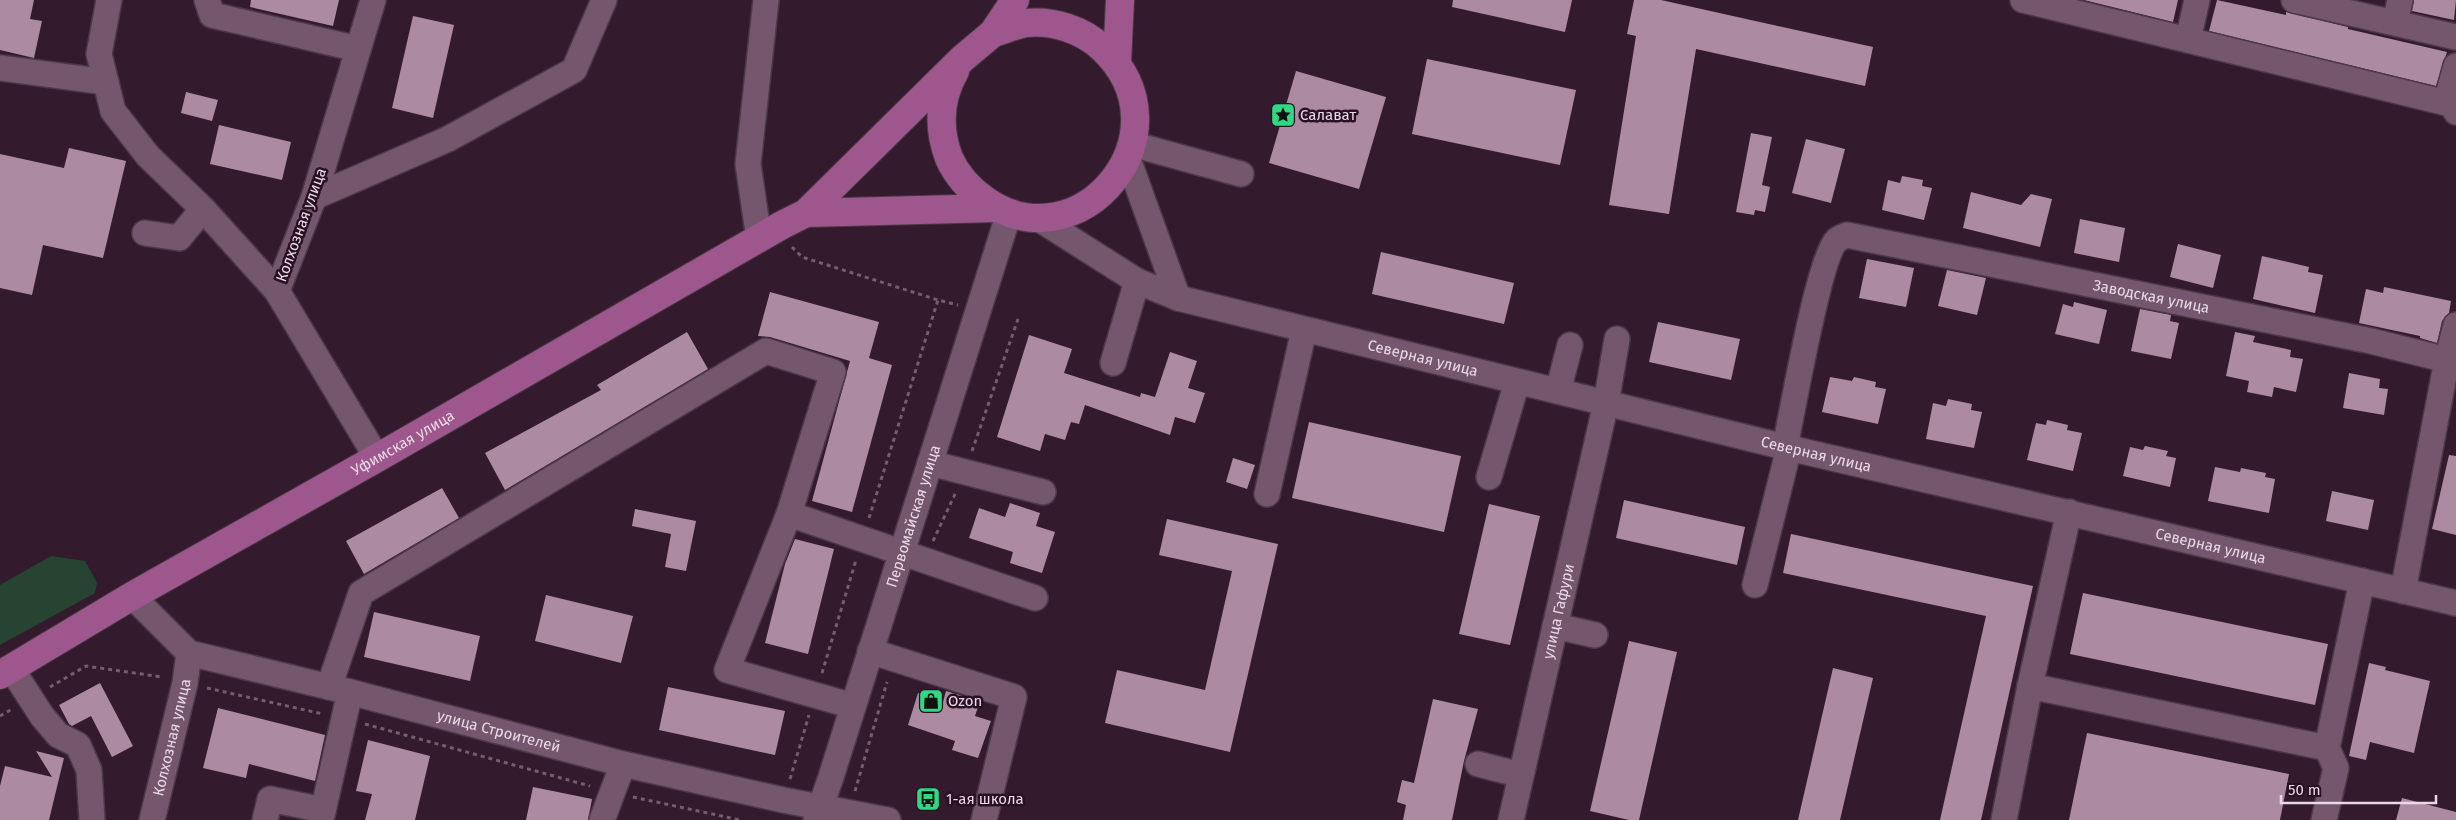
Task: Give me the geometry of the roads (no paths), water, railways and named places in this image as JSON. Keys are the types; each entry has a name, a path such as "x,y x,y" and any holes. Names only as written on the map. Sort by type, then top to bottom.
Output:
{"main road":[{"path":"806,214 962,59 993,33 1015,0"},
{"path":"1117,62 1120,0"},
{"path":"806,214 1002,210 1036,217 1065,214 1091,202 1113,183 1130,152 1136,126 1132,92 1117,62 1092,38 1060,25 1026,23 993,33"},
{"path":"962,59 948,84 943,103 941,112 943,141 954,168 971,191 1002,210"},
{"name":"Уфимская улица","path":"5,672 132,596 806,214"}],"street":[{"path":"109,0 99,54 113,111 148,156 203,209 277,291"},
{"path":"207,0 212,15 358,49"},
{"name":"Колхозная улица","path":"373,0 314,197 277,291 377,458"},
{"path":"314,197 448,138 574,70 604,0"},
{"path":"759,239 748,164 766,0"},
{"path":"2023,0 2188,40 2451,108 2456,66"},
{"path":"2188,40 2197,0"},
{"path":"2294,0 2397,12 2456,37"},
{"path":"0,68 106,82"},
{"path":"1178,298 1130,152 1241,174"},
{"path":"145,233 179,238 203,209"},
{"name":"Первомайская улица","path":"818,813 930,463 1002,210"},
{"name":"Северная улица","path":"1036,217 1138,281 1178,298 1787,447 2456,603"},
{"name":"Заводская улица","path":"1755,585 1787,447 1817,297 1830,253 1837,240 1847,235 2371,341 2447,360"},
{"path":"1113,363 1138,281"},
{"path":"2403,591 2447,360 2456,325"},
{"path":"1267,494 1304,330"},
{"name":"улица Гафури","path":"1511,820 1606,403 1617,339"},
{"path":"1558,391 1570,345"},
{"path":"265,820 270,798 322,815 344,719 340,690 361,593 766,351 833,372 789,514 727,670 853,706"},
{"path":"1489,477 1517,382"},
{"path":"930,463 1043,492"},
{"path":"2004,820 2030,686 2068,512"},
{"path":"789,514 901,554 1035,598"},
{"path":"2324,820 2336,768 2327,748 2362,581"},
{"path":"132,596 189,653"},
{"path":"1555,626 1595,635"},
{"path":"870,651 1014,697 984,820"},
{"name":"Колхозная улица","path":"152,820 185,683 189,653"},
{"name":"улица Строителей","path":"189,653 818,813 888,820"},
{"path":"5,672 30,698 58,735 78,744 89,770 92,820"},
{"path":"2030,686 2327,748"},
{"path":"602,820 623,764"},
{"path":"1478,764 1521,775"}],"place":[{"name":"Салават","path":"1283,115"},
{"name":"Ozon","path":"931,701"},
{"name":"1-ая школа","path":"928,799"}]}
